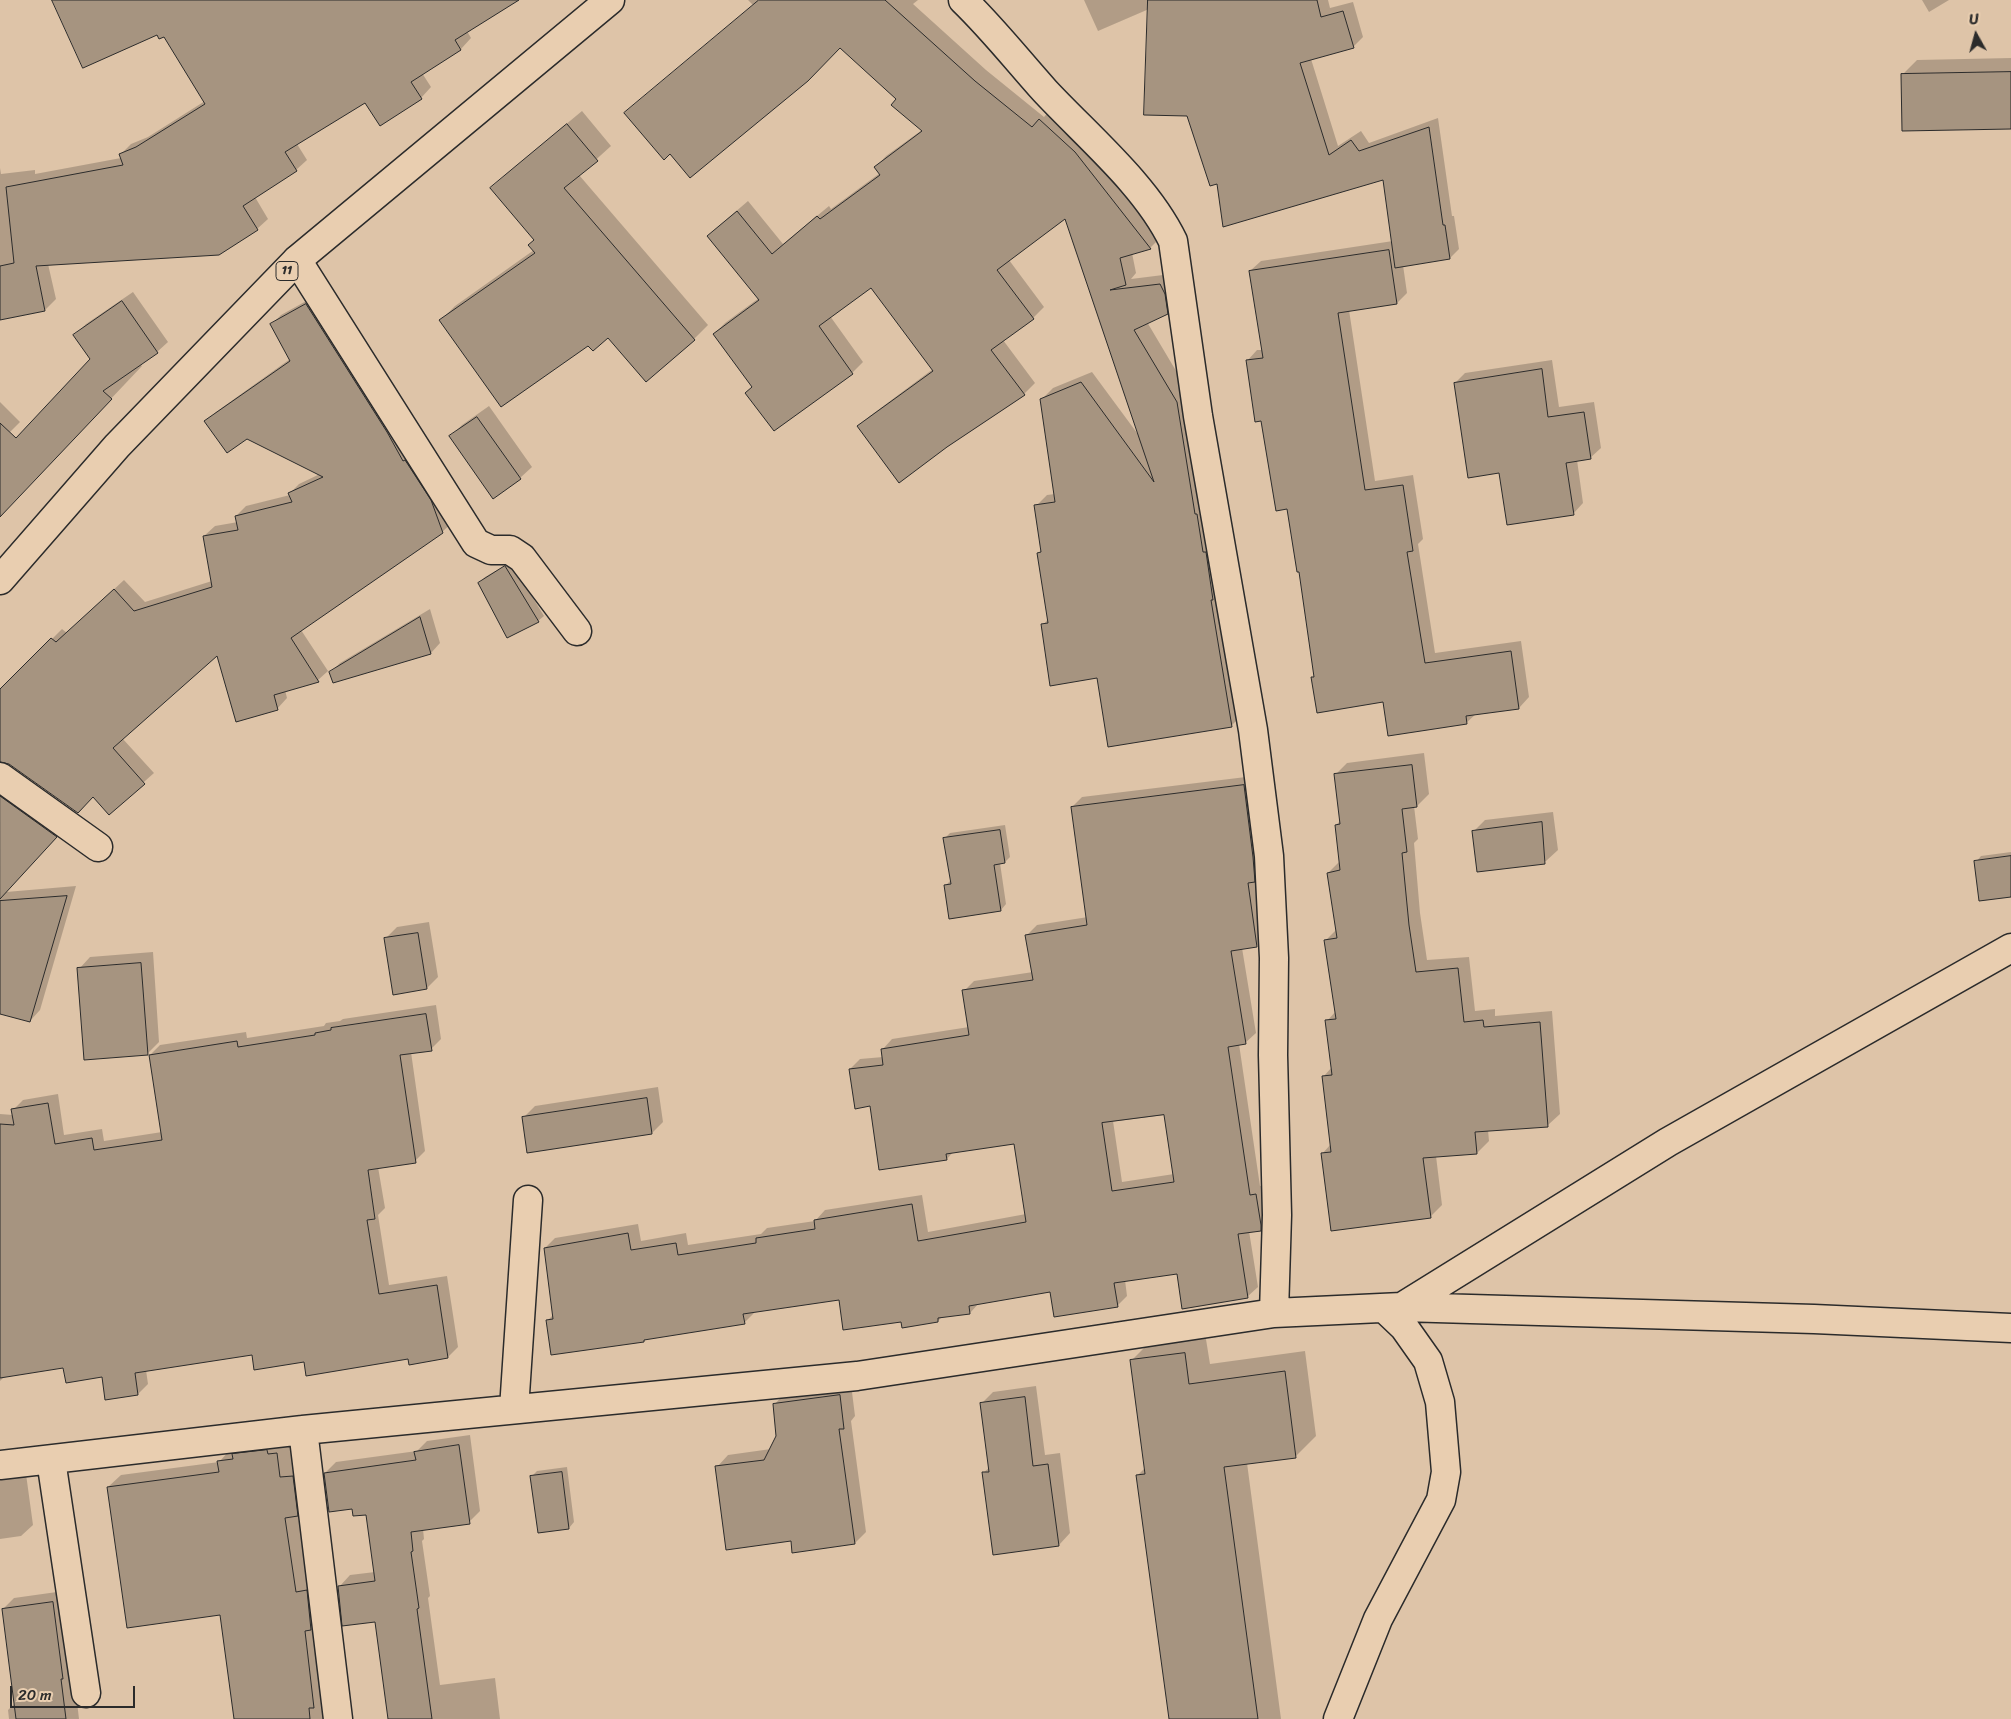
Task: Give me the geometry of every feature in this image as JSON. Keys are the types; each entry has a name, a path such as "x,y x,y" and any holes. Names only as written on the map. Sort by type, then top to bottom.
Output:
{"main road":[{"path":"964,0 1045,90 1147,198 1164,222 1173,241 1198,416 1253,730 1269,856 1274,958 1273,1054 1277,1215 1274,1314"},
{"name":"11","path":"0,580 117,446 297,260 602,2"},
{"path":"297,260 476,543 491,550 510,550 522,558 577,630"},
{"path":"0,777 98,847"},
{"path":"1392,1308 1668,1142 2011,948"},
{"path":"514,1410 528,1200"},
{"path":"1338,1719 1378,1619 1441,1500 1446,1472 1440,1402 1428,1361 1392,1308"},
{"path":"0,1465 303,1430 857,1376 1274,1314 1392,1308 1814,1319 2011,1328"},
{"path":"303,1430 338,1719"},
{"path":"51,1460 86,1693"}],"building":[{"path":"52,0 519,0 455,40 461,50 411,82 422,99 380,126 365,103 285,152 297,171 243,206 258,230 219,255 36,266 45,311 0,320 0,266 14,263 6,187 123,165 119,154 136,147 205,104 164,37 159,39 157,35 83,68"},
{"path":"759,0 885,0 975,81 1032,127 1039,119 1075,152 1151,249 1120,258 1126,285 1110,290 1160,284 1165,294 1168,314 1134,330 1177,402 1195,514 1197,514 1203,552 1206,552 1213,600 1211,600 1232,727 1108,747 1097,678 1050,686 1041,624 1048,623 1037,553 1041,552 1034,505 1055,502 1040,399 1081,382 1154,482 1065,219 997,270 1034,319 991,350 1025,395 947,447 899,483 857,426 933,371 871,288 819,326 853,374 774,431 745,393 752,387 713,334 759,300 707,236 737,211 772,254 817,216 820,219 880,175 874,167 922,131 891,105 896,99 840,48 808,81 690,178 670,154 664,160 624,113"},
{"path":"1148,0 1317,0 1321,17 1343,11 1354,48 1300,63 1329,155 1351,140 1359,151 1429,127 1443,225 1445,225 1450,259 1395,268 1383,180 1223,227 1217,184 1210,186 1187,116 1144,115"},
{"path":"2011,72 2011,129 1902,131 1901,74"},
{"path":"567,124 598,161 564,188 695,340 646,382 608,338 593,351 588,346 501,407 439,320 535,253 528,245 534,240 490,188"},
{"path":"1389,250 1397,304 1338,313 1365,490 1403,485 1413,551 1407,552 1425,663 1511,651 1519,709 1466,716 1467,724 1388,736 1383,702 1317,713 1311,677 1314,677 1299,572 1297,572 1287,509 1276,511 1261,421 1255,422 1246,360 1263,358 1249,271"},
{"path":"122,301 158,353 103,391 112,399 0,517 0,423 16,438 90,359 73,335"},
{"path":"306,304 387,432 403,461 405,460 431,500 443,533 291,638 319,682 274,695 278,710 236,722 217,656 113,748 145,784 109,815 93,797 78,813 9,764 0,762 0,689 51,638 56,642 114,589 134,611 212,587 203,536 238,530 235,516 292,502 288,493 323,477 247,439 227,453 204,421 290,361 270,324"},
{"path":"1542,369 1548,417 1584,412 1591,459 1566,463 1574,515 1507,525 1499,473 1468,478 1454,383"},
{"path":"477,417 521,479 493,499 449,436"},
{"path":"505,566 539,622 507,638 478,583"},
{"path":"420,617 431,654 333,683 329,672"},
{"path":"1412,765 1417,807 1402,809 1407,852 1402,853 1416,972 1458,968 1464,1022 1483,1020 1484,1027 1540,1022 1548,1127 1475,1132 1477,1154 1423,1158 1431,1218 1331,1231 1321,1153 1331,1152 1322,1076 1332,1075 1325,1020 1336,1019 1324,940 1337,938 1327,873 1340,870 1335,825 1340,824 1334,774"},
{"path":"1244,785 1255,882 1248,883 1257,947 1231,951 1246,1044 1228,1047 1250,1195 1256,1194 1261,1225 1261,1231 1238,1234 1248,1298 1182,1309 1177,1274 1114,1283 1118,1307 1054,1317 1050,1292 969,1306 970,1314 938,1318 938,1322 902,1328 901,1322 843,1330 839,1300 743,1314 745,1324 644,1340 644,1342 551,1355 546,1320 553,1319 544,1248 628,1233 631,1250 676,1243 678,1255 756,1243 756,1238 815,1229 814,1220 912,1204 918,1241 1026,1222 1014,1144 946,1154 947,1160 879,1170 870,1106 855,1109 849,1069 883,1065 881,1049 969,1035 962,990 1033,980 1025,935 1087,925 1071,807","holes":["1164,1115 1174,1182 1112,1191 1102,1123"]},
{"path":"0,796 57,837 0,899"},
{"path":"1542,822 1545,864 1477,872 1472,831"},
{"path":"1000,830 1005,863 994,865 1001,911 949,919 944,885 951,884 943,838"},
{"path":"2011,856 2011,897 1979,901 1974,861"},
{"path":"67,896 30,1022 0,1014 0,901"},
{"path":"418,933 427,989 393,995 384,938"},
{"path":"141,963 148,1055 84,1060 77,968"},
{"path":"426,1014 432,1051 400,1055 416,1163 368,1170 375,1219 367,1220 379,1294 437,1285 448,1358 409,1365 408,1359 306,1376 304,1362 254,1370 252,1355 135,1373 138,1395 105,1400 102,1377 66,1383 63,1368 0,1378 0,1124 14,1125 11,1109 48,1103 55,1144 92,1138 94,1150 162,1140 149,1055 237,1041 238,1047 315,1035 315,1033 331,1030 331,1028"},
{"path":"647,1098 652,1134 527,1153 522,1117"},
{"path":"1185,1353 1189,1384 1285,1371 1296,1458 1224,1467 1258,1719 1169,1719 1136,1475 1145,1474 1130,1360"},
{"path":"840,1395 844,1429 839,1429 855,1544 792,1553 791,1541 726,1550 715,1466 764,1460 776,1436 773,1404"},
{"path":"1025,1397 1033,1466 1048,1464 1059,1546 993,1555 982,1472 989,1472 980,1403"},
{"path":"459,1445 470,1524 411,1532 413,1551 411,1552 419,1608 417,1609 432,1719 388,1719 375,1622 342,1626 338,1586 375,1581 366,1515 353,1516 352,1509 329,1512 324,1473 416,1460 414,1452"},
{"path":"267,1450 268,1454 277,1453 280,1477 293,1476 298,1516 285,1518 296,1592 307,1590 311,1630 305,1631 314,1708 309,1708 310,1719 234,1719 220,1615 127,1628 107,1487 219,1472 217,1461 233,1459 232,1454"},
{"path":"562,1472 569,1529 538,1533 530,1476"},
{"path":"53,1602 66,1719 16,1719 2,1609"}]}
